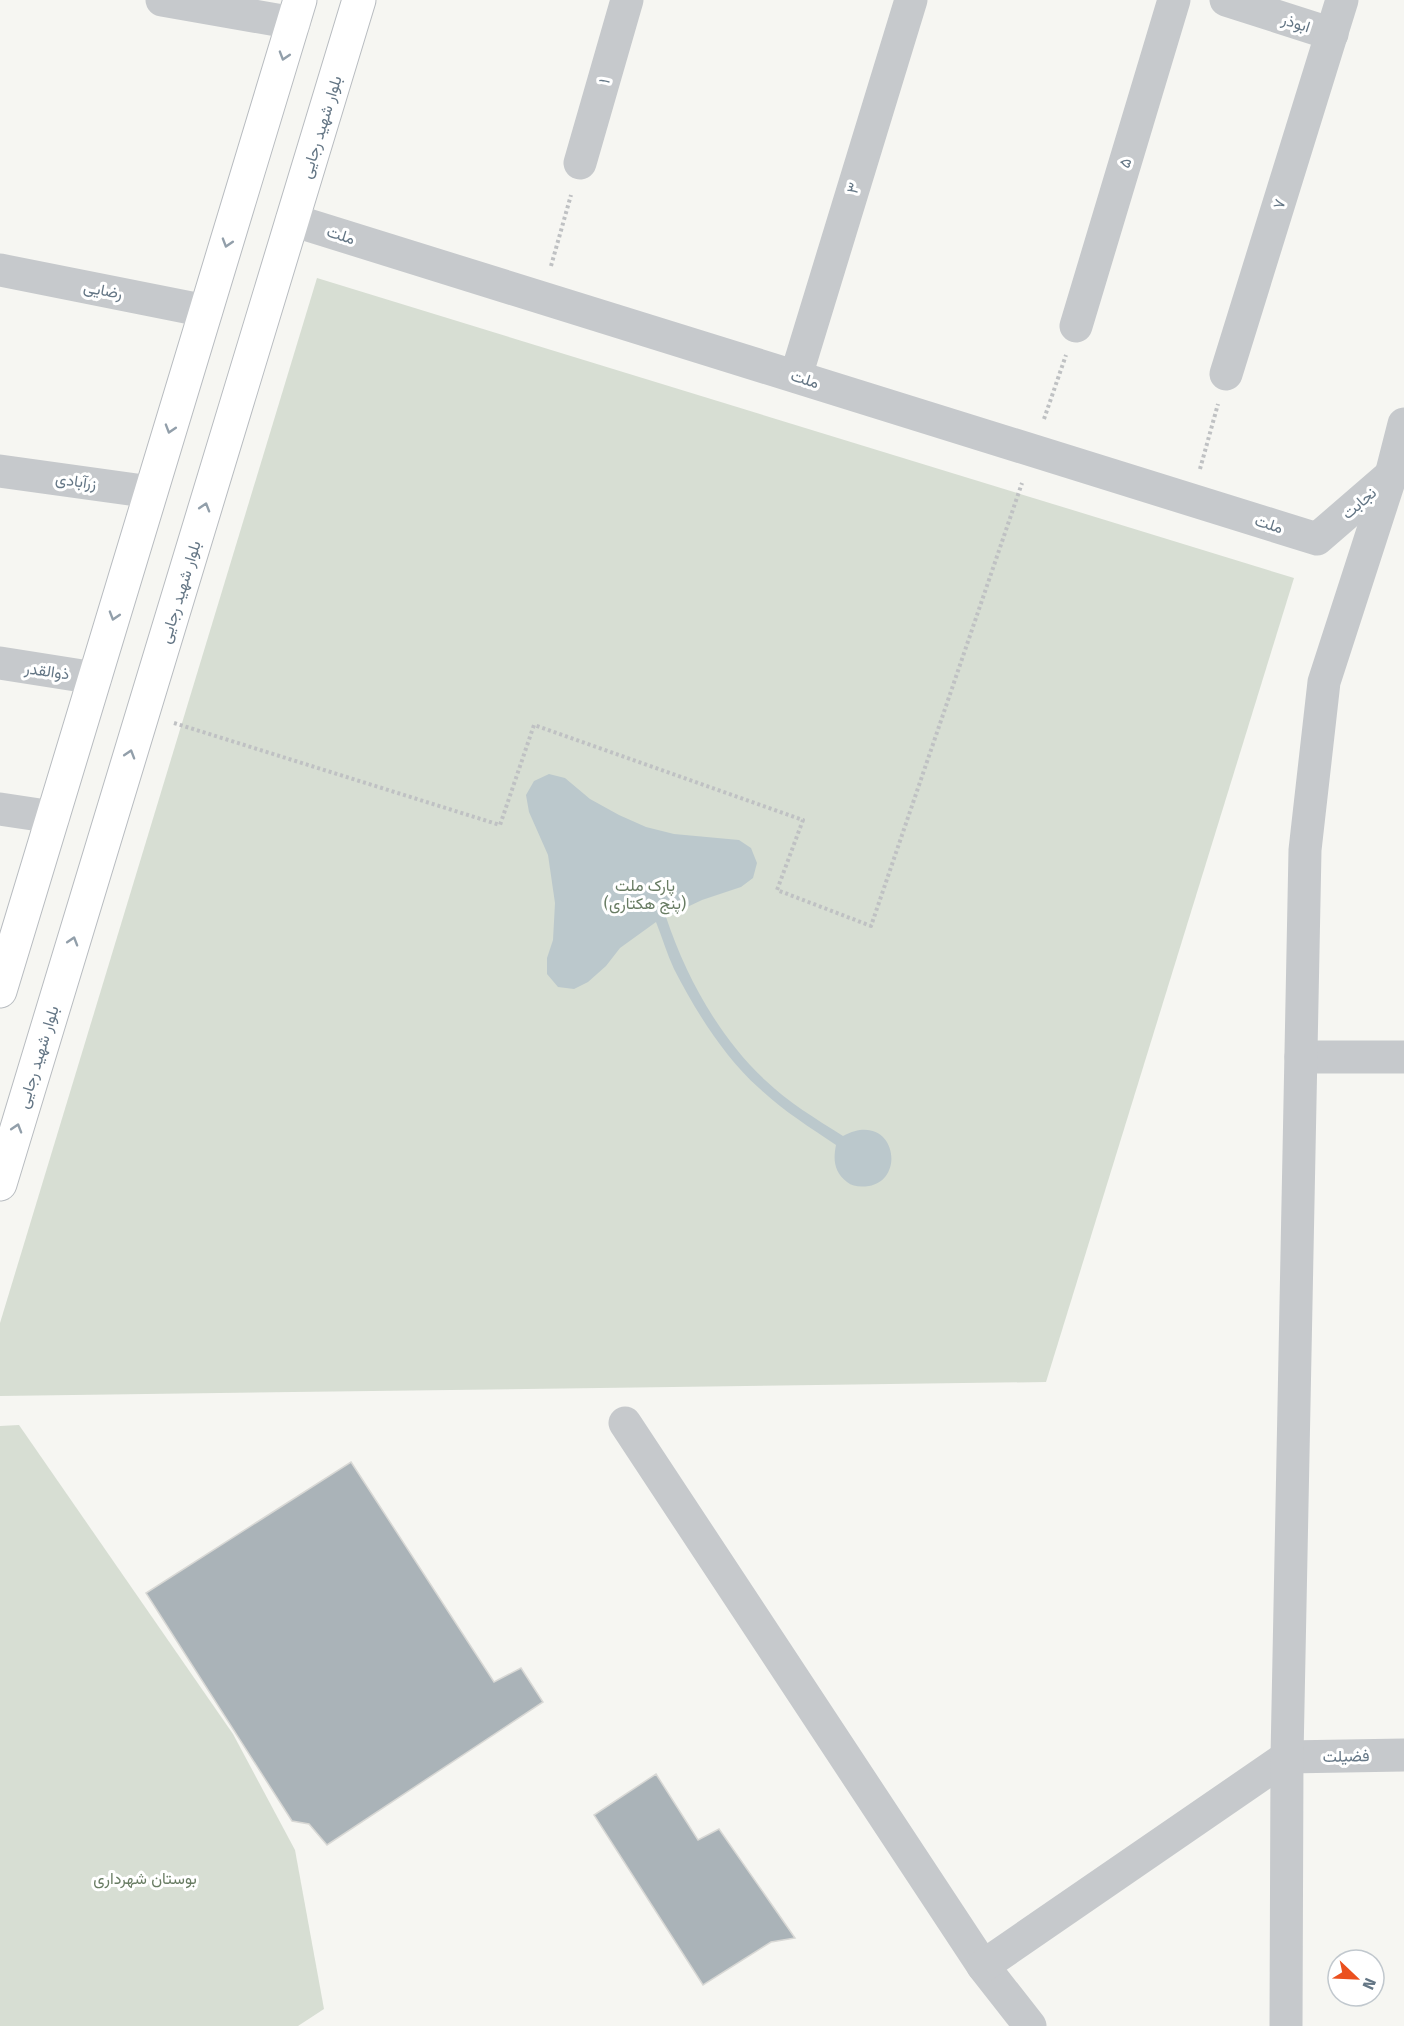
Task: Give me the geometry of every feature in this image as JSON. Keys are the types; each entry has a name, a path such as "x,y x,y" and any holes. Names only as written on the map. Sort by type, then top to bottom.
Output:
{"main road":[{"name":"بلوار شهید رجایی","path":"0,1184 359,0"},
{"path":"1,985 297,11"}],"street":[{"path":"162,0 297,11"},
{"name":"۱","path":"580,162 627,0"},
{"name":"۳","path":"796,376 911,0"},
{"name":"۵","path":"1076,326 1174,0"},
{"name":"ابوذر","path":"1226,0 1332,34"},
{"name":"۷","path":"1226,374 1342,0"},
{"name":"ملت","path":"292,220 1317,539"},
{"name":"رضایی","path":"0,270 206,310"},
{"path":"1286,2026 1287,1757 1305,850 1324,682 1397,473 1404,424"},
{"name":"زرآبادی","path":"0,471 151,492"},
{"name":"نجابت","path":"1317,539 1397,473"},
{"name":"ذوالقدر","path":"0,663 95,678"},
{"path":"0,809 53,817"},
{"path":"1301,1057 1404,1057"},
{"path":"626,1423 983,1966 1030,2026"},
{"name":"فضیلت","path":"1287,1757 1404,1755"},
{"path":"983,1966 1287,1757"}],"path":[{"path":"542,298 580,162"},
{"path":"143,714 500,825 534,725 803,820 777,890 871,926 1076,326"},
{"path":"1192,500 1226,374"}],"green space":[{"name":"پارک ملت (پنج هکتاری)","path":"317,278 1294,578 1046,1382 0,1396 0,1323"},
{"name":"بوستان شهرداری","path":"19,1425 233,1734 295,1850 324,2009 298,2026 0,2026 0,1426"}],"shaded area":[{"path":"549,774 565,778 590,799 646,827 674,834 739,840 751,848 757,863 753,878 741,887 702,900 666,917 674,939 683,962 706,1005 733,1045 765,1080 793,1103 843,1136 860,1130 874,1131 884,1138 890,1148 891,1160 889,1171 881,1181 869,1186 854,1186 847,1182 839,1174 836,1165 836,1145 777,1104 746,1076 722,1048 682,985 656,922 620,948 606,966 588,982 574,989 558,987 547,974 547,958 553,940 555,903 548,855 529,812 526,795 534,781"}],"building":[{"path":"351,1462 494,1682 521,1668 543,1702 327,1845 309,1824 292,1821 146,1593"},
{"path":"656,1774 698,1840 719,1829 795,1938 771,1942 703,1985 594,1815"}]}
